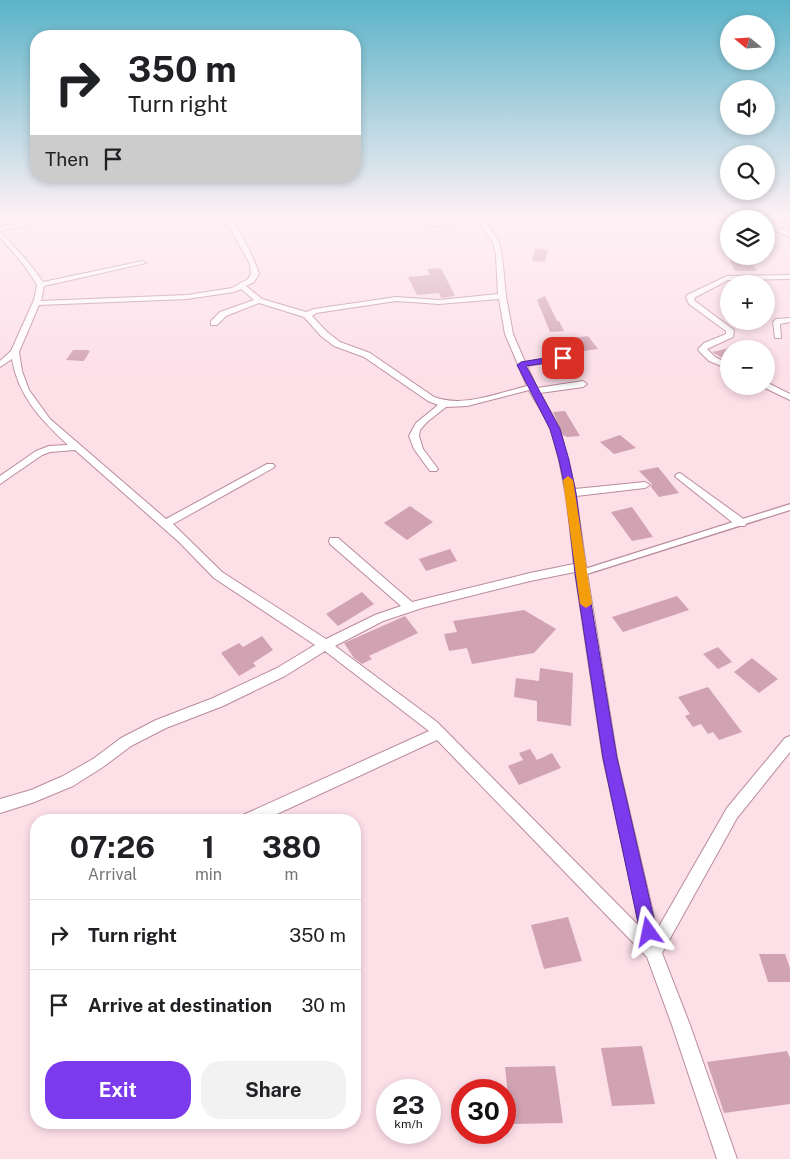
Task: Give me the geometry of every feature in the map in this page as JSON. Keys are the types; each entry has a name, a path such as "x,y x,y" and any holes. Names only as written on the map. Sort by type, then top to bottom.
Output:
{"street":[{"path":"0,365 15,352 37,304 41,286 32,271"},
{"path":"41,286 107,271"},
{"path":"37,304 187,297 242,286 255,274 254,271"},
{"path":"500,271 502,296 510,334 521,365 555,429 571,493 580,570 610,758 653,952 681,1025 727,1159"},
{"path":"720,363 712,359 702,349 706,345 730,335 730,330 692,302 690,297 727,278 790,277"},
{"path":"242,286 259,301 307,315 336,344 367,356 431,398 444,404 467,402 533,389 583,384"},
{"path":"307,315 314,311 396,299 439,302 502,296"},
{"path":"214,323 223,314 259,301"},
{"path":"778,336 776,324 779,321 790,320"},
{"path":"15,352 18,371 25,390 47,421 183,539 218,575 324,645 440,733 653,952"},
{"path":"521,365 563,358"},
{"path":"775,390 790,397"},
{"path":"433,469 415,443 416,433 419,425 444,404"},
{"path":"0,481 39,453 49,449 75,447"},
{"path":"165,524 270,466"},
{"path":"680,476 741,523"},
{"path":"571,493 645,485"},
{"path":"334,541 411,608"},
{"path":"0,806 32,796 68,781 98,763 126,742 162,724 218,702 281,672 324,645 378,618 530,577 580,570"},
{"path":"261,814 440,733"},
{"path":"653,952 732,813 790,742"}],"lane":[{"path":"580,570 741,523 790,506"}],"building":[{"path":"428,271 443,271 455,296 441,298 439,293 417,295 408,277 430,275"},
{"path":"545,296 564,331 550,332 537,300"},
{"path":"588,336 598,349 569,353 560,340"},
{"path":"73,350 90,351 84,361 66,360"},
{"path":"720,350 720,357 712,352"},
{"path":"565,411 580,436 567,437 563,435 553,412"},
{"path":"620,435 636,448 614,454 600,442"},
{"path":"658,467 679,493 659,497 651,487 652,484 639,471"},
{"path":"410,506 433,522 407,540 384,523"},
{"path":"632,507 653,537 632,541 611,512"},
{"path":"450,549 457,561 426,571 419,559"},
{"path":"362,592 374,604 338,626 326,614"},
{"path":"677,596 689,610 623,632 612,617"},
{"path":"524,610 556,629 534,653 472,664 467,648 449,651 444,634 457,632 453,621"},
{"path":"405,616 418,633 369,656 372,659 362,664 354,658 344,643"},
{"path":"262,636 273,650 253,663 256,666 239,676 221,653 239,643 243,647"},
{"path":"718,647 732,662 718,669 703,654"},
{"path":"752,658 778,679 759,693 734,672"},
{"path":"540,668 573,673 571,726 537,721 537,701 514,697 516,678 539,681"},
{"path":"708,687 742,732 719,740 713,732 708,734 701,724 693,727 685,716 690,714 678,697"},
{"path":"530,749 537,760 552,753 561,768 519,785 508,766 523,760 519,753"},
{"path":"568,917 582,961 544,969 531,925"},
{"path":"759,954 785,954 790,968 790,982 768,982"},
{"path":"642,1046 655,1104 612,1106 601,1048"},
{"path":"787,1051 790,1058 790,1104 724,1113 707,1062"},
{"path":"555,1066 563,1123 516,1124 516,1079 506,1079 505,1067"}],"slow traffic":[{"path":"568,480 586,604"}],"route":[{"path":"563,358 521,365 555,429 564,460 571,493 581,573 610,758 649,932"}]}
